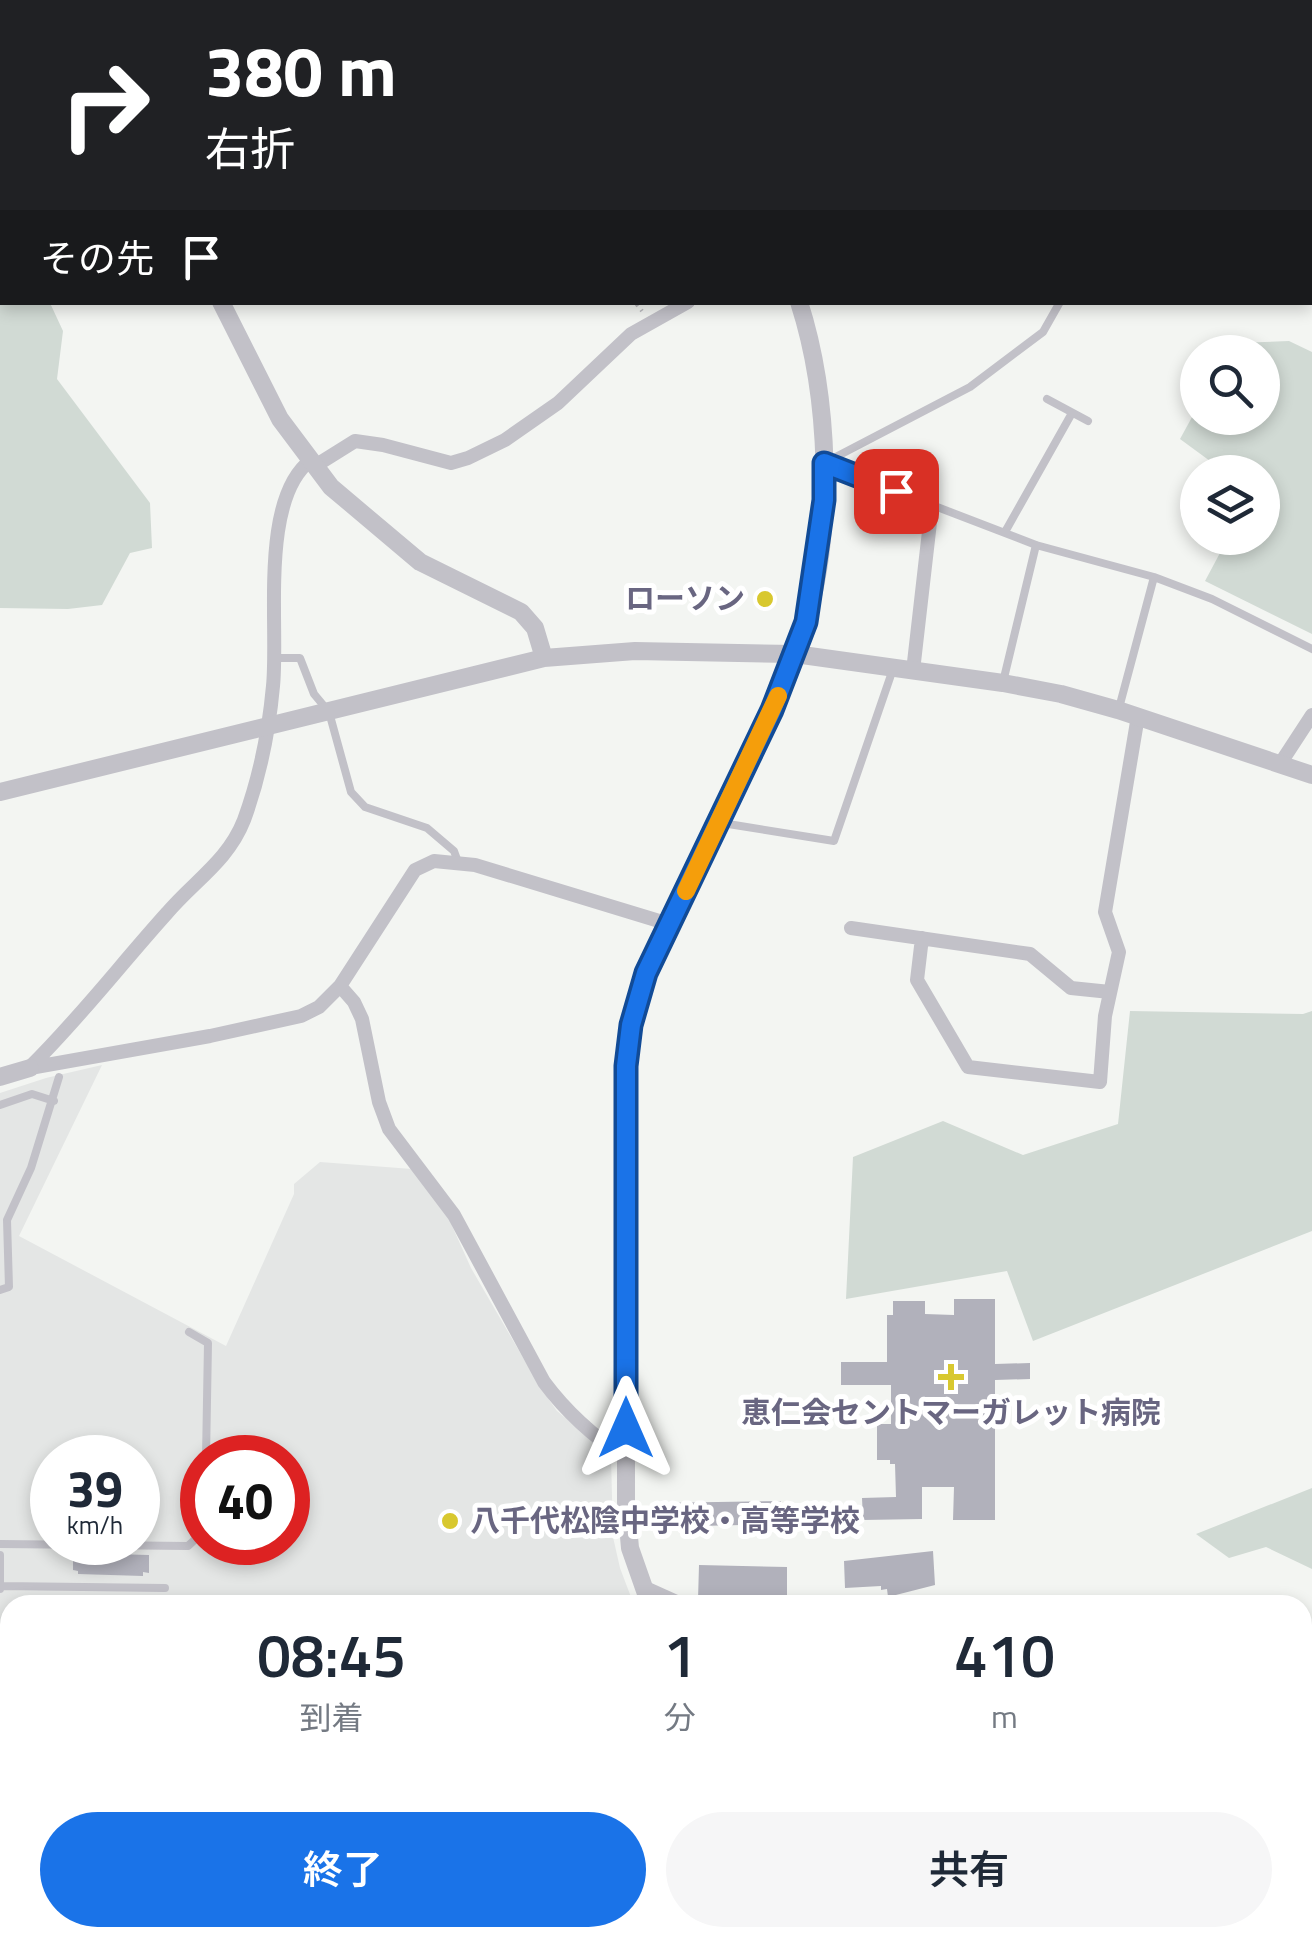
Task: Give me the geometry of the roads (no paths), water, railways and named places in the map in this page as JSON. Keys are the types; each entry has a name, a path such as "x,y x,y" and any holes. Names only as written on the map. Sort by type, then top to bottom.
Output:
{"street":[{"path":"222,305 280,419 331,487 420,562 521,612 535,628 544,658"},
{"path":"30,1068 171,908 230,849 244,820 268,727 275,658 274,553 285,496 302,466 356,441 451,463 468,458 505,440 558,403 630,334 683,305"},
{"path":"647,1595 630,1548 626,1458 626,1066 631,1025 641,990 668,924 772,710 806,622 818,561 824,463 820,395 800,305"},
{"path":"824,463 932,505 913,672"},
{"path":"0,792 544,658 635,651 794,654 1002,683 1118,710 1312,775"},
{"path":"1280,764 1312,715"},
{"path":"922,938 917,980 968,1067 1100,1082 1105,1016 1119,952 1105,912 1138,716"},
{"path":"0,1077 301,1016 330,999 415,870 434,862 458,862 668,924"},
{"path":"852,928 1030,954 1072,988 1110,992"},
{"path":"340,986 362,1019 379,1102 390,1129 454,1215 544,1382 561,1406 598,1440 626,1458"}],"lane":[{"path":"824,463 970,387 1044,332 1058,305"},
{"path":"1047,399 1088,421"},
{"path":"1005,532 1072,413"},
{"path":"932,505 1036,545 1154,577 1212,599 1312,649"},
{"path":"1002,683 1036,545"},
{"path":"1118,710 1154,577"},
{"path":"275,658 300,658 314,694 330,712 350,792 365,806 427,828 454,851 458,862"},
{"path":"717,823 834,841 893,669"},
{"path":"0,1290 9,1287 7,1220 31,1168 59,1077"},
{"path":"0,1105 32,1094 54,1101"},
{"path":"189,1332 208,1343 206,1435"},
{"path":"0,1544 180,1546"},
{"path":"0,1555 1,1587 166,1588"}],"place":[{"name":"ローソン","path":"765,599"},
{"name":"恵仁会セントマーガレット病院","path":"951,1377"},
{"name":"八千代松陰中学校・高等学校","path":"450,1521"}]}
